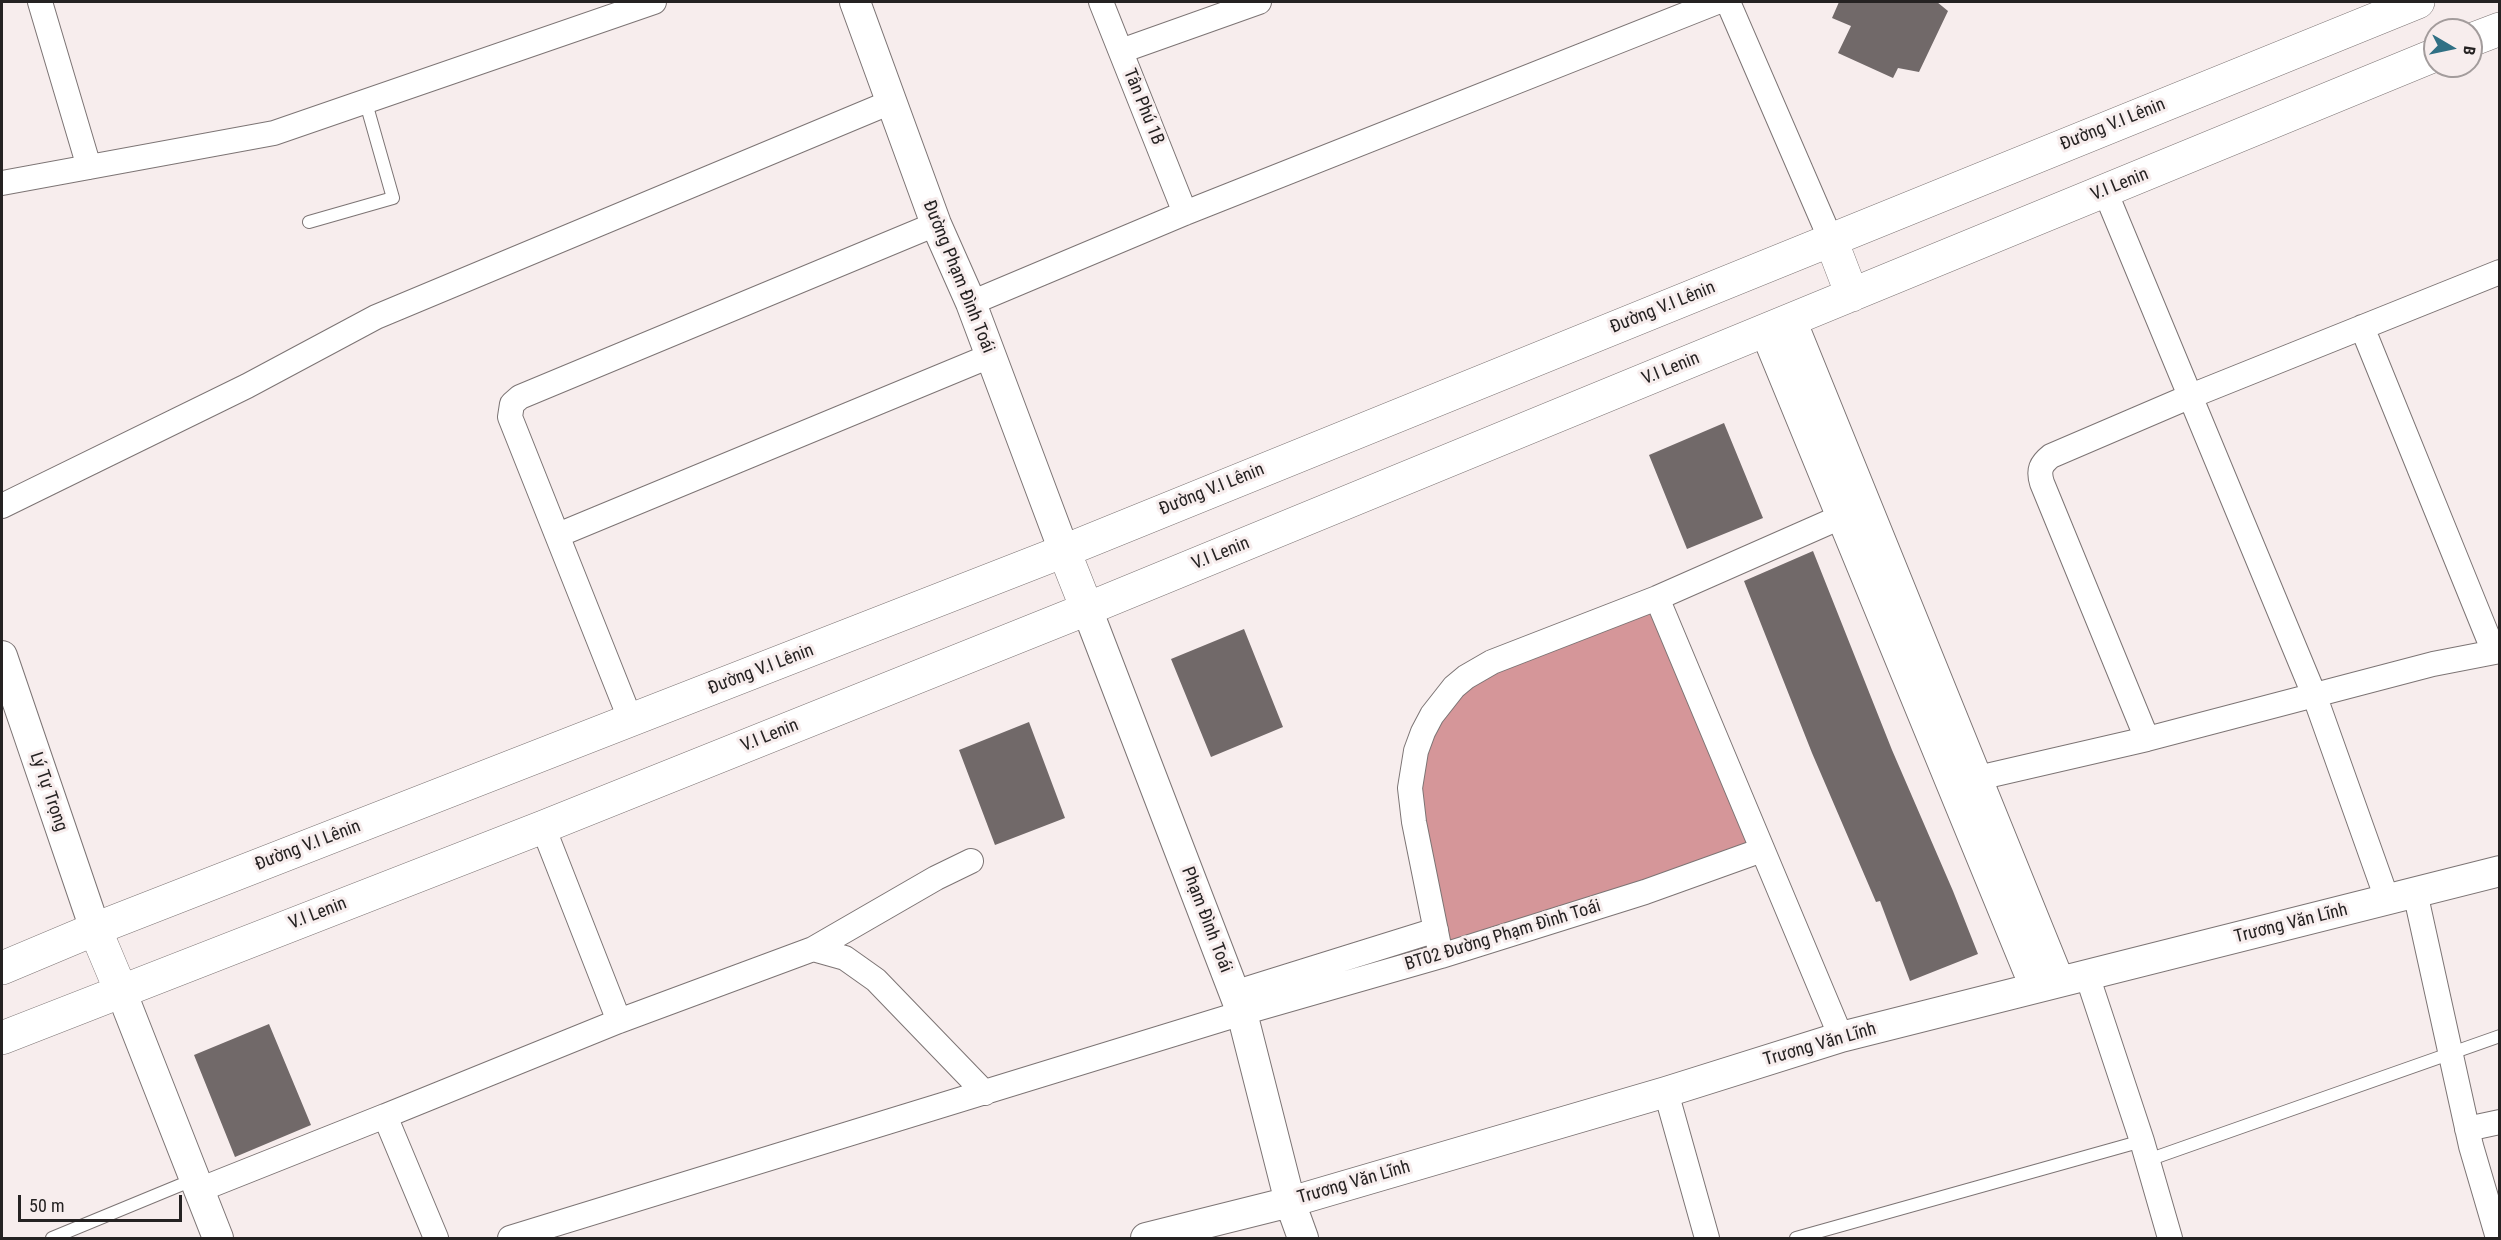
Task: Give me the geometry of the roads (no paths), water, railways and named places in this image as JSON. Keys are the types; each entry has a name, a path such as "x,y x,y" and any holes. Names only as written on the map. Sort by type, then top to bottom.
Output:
{"main road":[{"name":"Đường V.I Lênin","path":"2,968 95,929 1064,551 2418,2"},
{"path":"2483,35 2499,29"},
{"name":"V.I Lenin","path":"2,1038 543,827 1087,609 2423,60"},
{"path":"1831,240 1852,295"},
{"path":"1064,551 1087,609"},
{"path":"95,929 121,991"}],"street":[{"path":"40,2 89,167"},
{"path":"2,183 263,136 366,103 654,2"},
{"name":"Đường Phạm Đình Toái","path":"855,2 936,224 971,303 1064,551"},
{"name":"Tân Phú 1B","path":"1101,2 1185,213"},
{"path":"1121,51 1259,2"},
{"path":"971,303 1185,213 1717,2"},
{"path":"1728,2 1831,240"},
{"path":"2,506 247,386 376,317 891,102"},
{"path":"2105,191 2315,697 2401,896 2449,1053 2467,1129 2498,1239"},
{"path":"632,721 510,417 510,409 516,399 936,224"},
{"path":"2147,740 2039,475 2043,462 2051,456 2191,396 2499,272"},
{"path":"1778,325 1843,516 2060,981 2145,1151 2170,1239"},
{"path":"1778,325 1978,778 2060,981"},
{"path":"1978,778 2147,740 2433,664 2497,652 2362,327"},
{"path":"558,535 990,357"},
{"path":"1441,956 1414,822 1410,788 1416,751 1432,716 1454,687 1472,673 1492,662 1657,598 1843,516"},
{"path":"1657,598 1841,1037"},
{"name":"Phạm Đình Toái","path":"1087,609 1238,1003 1290,1202 1303,1239"},
{"name":"Lý Tự Trọng","path":"2,656 95,929"},
{"path":"543,827 619,1021"},
{"name":"BT02 Đường Phạm Đình Toái","path":"1238,1003 1441,956 1645,891 1762,850"},
{"path":"197,1185 386,1116 619,1021 813,949 936,878 971,861"},
{"name":"Trương Văn Lĩnh","path":"1146,1239 1290,1202 1666,1092 1841,1037 2499,870"},
{"name":"BT02 Đường Phạm Đình Toái","path":"1238,1003 1436,930"},
{"path":"813,949 845,958 869,974 985,1094"},
{"path":"121,991 218,1239"},
{"path":"510,1239 985,1094 1238,1003"},
{"path":"1666,1092 1707,1239"},
{"path":"386,1116 436,1239"},
{"path":"2467,1129 2499,1122"}],"lane":[{"path":"309,222 393,198 366,103"},
{"path":"1796,1239 2145,1151 2499,1036"},
{"path":"52,1239 197,1185"}]}
